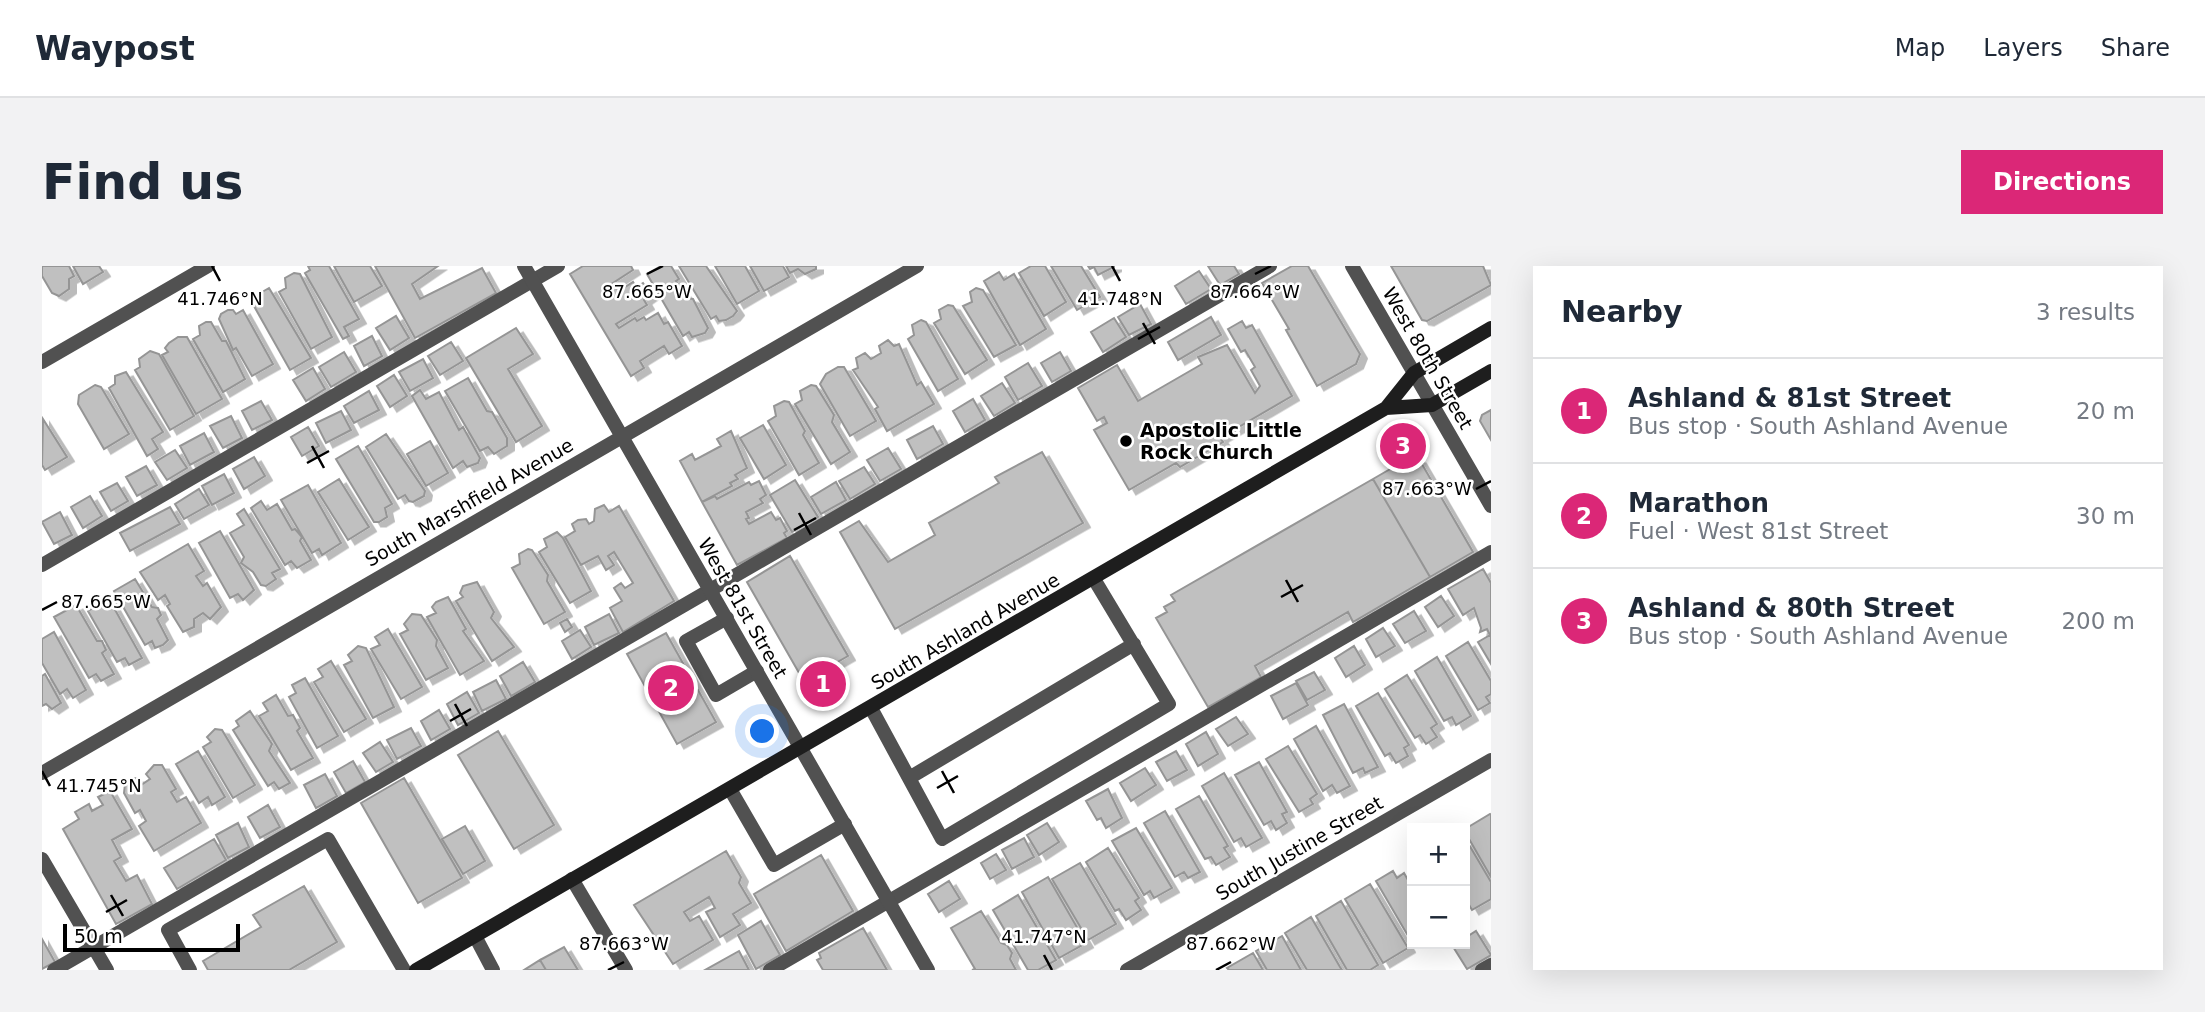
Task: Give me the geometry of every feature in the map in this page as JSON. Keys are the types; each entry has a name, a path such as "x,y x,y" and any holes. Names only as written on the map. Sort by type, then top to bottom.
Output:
{"main road":[{"name":"South Ashland Avenue","path":"416,970 1386,408 1414,373 1491,328"},
{"name":"South Ashland Avenue","path":"1386,408 1432,405 1491,371"}],"street":[{"path":"42,362 208,266"},
{"name":"West 81st Street","path":"524,266 928,970"},
{"path":"42,565 558,266"},
{"name":"South Marshfield Avenue","path":"42,773 917,266"},
{"path":"54,970 1270,266"},
{"name":"West 80th Street","path":"1352,266 1491,506"},
{"path":"770,970 1491,552"},
{"path":"871,708 942,839 1169,704 1094,579"},
{"path":"727,618 686,641 716,695 757,671"},
{"path":"909,779 1134,644"},
{"name":"South Justine Street","path":"1127,970 1491,760"},
{"path":"730,789 774,865 845,824"},
{"path":"190,970 168,930 328,839 404,970"},
{"path":"42,859 107,970"},
{"path":"572,880 626,970"},
{"path":"475,936 493,970"},
{"path":"1482,970 1491,965"}],"building":[{"path":"42,266 69,266 74,276 69,279 69,289 59,296 52,293 42,276"},
{"path":"73,266 99,266 103,272 83,284"},
{"path":"308,266 329,266 359,319 344,327 349,336 343,339 305,273 310,270"},
{"path":"334,266 370,266 382,286 354,302"},
{"path":"375,266 438,266 412,284 420,299 482,268 496,293 415,338"},
{"path":"583,266 631,266 633,270 610,285 622,289 633,282 636,287 643,283 651,295 644,300 647,305 616,324 619,328 635,318 637,321 644,317 646,320 658,313 664,324 668,322 682,346 669,354 664,346 640,361 644,368 631,376 570,274"},
{"path":"661,266 671,266 679,279 676,281 687,298 693,299 708,328 705,333 692,337 689,332 683,336 647,274"},
{"path":"679,266 706,266 737,311 733,316 719,321 716,316 711,319"},
{"path":"715,266 745,266 759,291 737,304"},
{"path":"750,266 783,266 789,277 764,291"},
{"path":"786,266 816,266 816,269 805,274 798,269 790,273"},
{"path":"1031,266 1045,266 1066,302 1044,316 1019,273"},
{"path":"1051,266 1081,266 1100,297 1077,310"},
{"path":"1088,266 1114,267 1098,275 1094,267 1090,269"},
{"path":"1208,266 1234,266 1239,274 1220,285"},
{"path":"1292,266 1308,266 1360,354 1356,364 1317,386 1286,330 1289,329 1262,283"},
{"path":"1391,266 1483,266 1491,285 1427,321 1422,320"},
{"path":"1199,271 1211,289 1186,304 1175,286"},
{"path":"999,272 1004,280 1014,274 1046,329 1020,345 984,281"},
{"path":"294,273 300,274 332,337 311,349 279,292 286,288 285,278"},
{"path":"269,288 311,358 290,370 250,299"},
{"path":"976,288 983,290 1016,345 994,357 963,306 972,302 970,292"},
{"path":"1140,304 1151,324 1129,335 1118,317"},
{"path":"948,305 953,306 987,360 965,374 934,323 941,319 939,310"},
{"path":"233,310 236,314 243,310 273,364 252,376 236,348 233,350 219,319 221,314"},
{"path":"396,316 409,338 390,350 376,328"},
{"path":"1211,317 1221,335 1178,360 1168,342"},
{"path":"1114,318 1126,337 1103,352 1091,332"},
{"path":"921,320 926,322 958,379 938,391 908,339 914,335 912,325"},
{"path":"1242,321 1246,328 1252,325 1292,396 1220,438 1223,442 1180,467 1176,463 1129,490 1094,430 1107,423 1104,417 1097,421 1078,388 1117,365 1138,401 1202,364 1198,357 1227,345 1255,393 1260,386 1251,370 1255,367 1245,350 1241,352 1228,329"},
{"path":"211,322 222,341 226,341 245,379 223,392 193,339 200,335 199,326"},
{"path":"516,328 533,354 508,369 542,426 516,442 466,358"},
{"path":"372,336 382,356 364,366 354,346"},
{"path":"178,337 187,337 222,399 196,414 162,355 168,352 165,348 169,343"},
{"path":"888,340 894,346 899,344 917,385 921,382 934,404 887,431 875,409 878,407 853,370 858,368 856,358 865,353 871,359 881,353 879,346"},
{"path":"451,342 463,361 440,375 428,356"},
{"path":"150,351 159,354 194,416 170,430 135,370 140,367 139,359"},
{"path":"344,352 356,372 331,387 319,367"},
{"path":"1060,352 1071,371 1052,382 1041,363"},
{"path":"423,359 433,378 410,391 399,372"},
{"path":"1028,363 1042,386 1018,400 1005,377"},
{"path":"838,367 844,367 876,421 850,436 820,384 826,374"},
{"path":"313,368 325,389 306,401 293,380"},
{"path":"126,372 163,432 152,439 158,449 147,456 109,388 115,384 115,376"},
{"path":"394,375 407,396 390,407 377,386"},
{"path":"468,378 507,438 507,446 494,454 488,447 480,451 445,391"},
{"path":"1002,383 1015,403 994,416 981,396"},
{"path":"95,385 101,387 129,434 104,449 78,404 79,395"},
{"path":"811,385 816,386 834,415 832,422 850,452 831,464 795,404 802,400 800,391"},
{"path":"420,390 426,399 439,392 459,430 463,427 480,458 478,463 467,467 463,461 453,468 412,396"},
{"path":"369,391 379,410 354,423 344,406"},
{"path":"973,399 985,420 965,432 953,411"},
{"path":"261,401 272,420 252,430 242,411"},
{"path":"784,401 789,402 819,463 799,475 768,421 776,416 774,406"},
{"path":"1491,410 1491,440 1480,421 1482,415"},
{"path":"341,411 351,430 326,443 316,423"},
{"path":"231,416 242,438 223,448 210,426"},
{"path":"43,419 67,457 45,470 42,465"},
{"path":"763,425 786,465 764,479 740,438"},
{"path":"933,426 943,444 917,459 907,440"},
{"path":"308,427 319,446 302,456 291,437"},
{"path":"731,431 747,468 735,475 738,479 730,483 732,486 702,502 680,461 692,454 695,460 721,446 717,439"},
{"path":"204,433 214,452 190,465 180,446"},
{"path":"386,434 425,491 424,496 413,502 405,495 398,499 366,447"},
{"path":"430,441 448,473 426,486 407,454"},
{"path":"358,446 392,504 385,508 387,517 379,522 374,522 336,459"},
{"path":"888,448 901,469 880,481 867,460"},
{"path":"175,450 187,468 167,480 155,462"},
{"path":"1042,452 1083,523 895,629 840,532 859,521 888,562 935,535 929,523 999,483 995,477"},
{"path":"254,457 265,476 244,489 233,469"},
{"path":"1411,457 1419,459 1473,552 1430,577 1373,479"},
{"path":"146,466 157,485 137,496 126,477"},
{"path":"864,467 875,484 850,499 839,481"},
{"path":"224,474 234,493 212,505 202,486"},
{"path":"339,479 369,527 348,540 318,492"},
{"path":"1373,479 1430,577 1353,622 1348,612 1255,666 1261,677 1208,707 1156,618 1167,612 1164,607 1175,601 1171,595"},
{"path":"795,480 818,517 792,532 770,495"},
{"path":"759,481 766,495 760,499 763,503 746,512 749,518 746,519 749,524 771,512 776,520 780,518 787,531 784,533 787,538 737,565 702,502 715,496 717,499 749,482 751,485"},
{"path":"836,482 846,500 821,514 811,497"},
{"path":"117,483 128,501 111,511 100,492"},
{"path":"308,485 341,543 322,555 319,549 312,553 281,500"},
{"path":"199,489 209,505 184,519 175,504"},
{"path":"90,496 102,516 83,528 71,507"},
{"path":"261,501 267,510 277,504 292,530 295,529 302,537 300,541 311,560 297,568 291,561 285,565 251,508"},
{"path":"604,505 609,512 619,506 674,601 623,632 610,608 622,601 614,588 621,583 625,588 633,583 614,552 608,556 614,565 606,570 598,556 581,565 565,537 575,531 572,524 578,520 586,519 589,524 594,521 595,509"},
{"path":"170,507 180,524 130,551 120,533"},
{"path":"244,509 280,569 272,573 276,579 266,586 261,585 253,572 241,563 244,557 230,533 244,525 237,514"},
{"path":"60,512 72,535 54,544 42,522"},
{"path":"220,531 254,590 243,600 238,594 230,598 199,543"},
{"path":"557,532 563,538 591,591 570,603 539,552 547,547 544,539"},
{"path":"188,544 204,571 196,576 203,586 207,583 221,607 210,619 203,613 194,619 194,627 183,632 167,606 170,604 165,595 158,600 140,572"},
{"path":"528,549 532,550 548,575 547,581 565,612 544,624 512,568 520,564 519,554"},
{"path":"790,556 848,656 808,679 802,678 747,582"},
{"path":"1483,569 1491,583 1491,664 1478,642 1490,635 1487,629 1480,632 1474,608 1463,615 1448,589"},
{"path":"135,579 152,607 158,608 161,615 157,619 168,640 155,648 152,641 145,645 114,591"},
{"path":"477,582 494,612 491,618 514,647 492,661 456,601 463,597 460,593 463,586"},
{"path":"1441,596 1454,616 1438,627 1425,607"},
{"path":"448,597 466,629 463,631 484,661 460,675 427,617 436,613 432,607 436,602"},
{"path":"109,599 142,658 129,665 125,658 117,662 88,611"},
{"path":"76,605 97,641 102,641 106,650 102,653 114,674 101,681 96,674 89,678 54,617"},
{"path":"1414,611 1426,631 1405,643 1393,624"},
{"path":"412,614 421,615 437,640 436,646 448,668 426,680 400,634 408,630 404,624"},
{"path":"609,614 619,633 594,645 585,627"},
{"path":"567,619 572,627 565,632 560,623"},
{"path":"1383,628 1395,646 1376,657 1366,639"},
{"path":"388,629 422,687 401,699 371,649 380,645 375,637"},
{"path":"580,630 591,647 572,659 562,641"},
{"path":"54,632 86,690 73,698 67,689 60,694 42,663 42,639"},
{"path":"666,633 716,722 677,744 627,654"},
{"path":"1468,642 1491,681 1491,694 1486,697 1490,703 1478,710 1446,656"},
{"path":"358,646 366,648 394,707 373,718 344,665 352,661 348,655"},
{"path":"1354,646 1365,665 1346,677 1335,658"},
{"path":"1437,657 1471,716 1456,725 1452,717 1444,721 1415,671"},
{"path":"331,661 366,719 344,732 314,682 323,677 318,669"},
{"path":"523,662 535,682 511,696 500,676"},
{"path":"1314,672 1325,690 1307,700 1296,681"},
{"path":"45,674 61,703 52,709 46,704 42,706 42,676"},
{"path":"1407,675 1437,724 1431,728 1437,737 1426,744 1420,735 1415,738 1385,689"},
{"path":"305,678 338,736 317,748 289,697 296,693 292,685"},
{"path":"496,680 506,699 482,711 473,692"},
{"path":"1296,683 1308,705 1283,719 1271,696"},
{"path":"467,692 479,713 458,725 447,704"},
{"path":"1378,693 1409,745 1404,748 1408,756 1396,763 1390,753 1385,756 1356,706"},
{"path":"276,695 288,716 293,715 300,728 297,731 313,758 291,770 259,716 268,711 263,703"},
{"path":"1344,704 1378,767 1365,773 1363,768 1353,773 1323,715"},
{"path":"439,710 450,729 431,740 421,721"},
{"path":"250,711 272,744 269,751 290,783 279,789 274,782 268,786 233,730 239,726 236,721"},
{"path":"1236,717 1248,734 1228,746 1216,729"},
{"path":"1316,726 1350,786 1337,793 1332,785 1323,791 1294,739"},
{"path":"411,728 421,746 397,759 387,740"},
{"path":"215,729 222,730 255,785 233,798 203,747 211,742 207,737"},
{"path":"498,731 554,825 514,849 458,755"},
{"path":"1206,732 1218,754 1198,766 1186,744"},
{"path":"380,742 393,762 376,772 363,753"},
{"path":"1288,746 1317,794 1310,799 1313,804 1299,812 1266,759"},
{"path":"198,751 225,797 212,805 208,797 199,803 176,764"},
{"path":"1176,751 1187,770 1167,781 1156,762"},
{"path":"353,761 365,782 346,793 334,772"},
{"path":"1259,762 1287,812 1282,814 1287,823 1276,830 1271,821 1264,825 1235,775"},
{"path":"154,765 162,765 176,789 171,792 177,802 186,797 201,823 154,851 139,826 146,821 140,810 135,813 124,793 125,784 130,779 137,778 141,785 150,779 146,774"},
{"path":"1145,768 1156,785 1131,801 1120,783"},
{"path":"1224,773 1262,838 1246,847 1241,838 1234,842 1202,786"},
{"path":"325,774 337,796 316,808 304,785"},
{"path":"404,778 462,878 418,903 361,803"},
{"path":"1108,789 1122,818 1106,828 1101,818 1097,820 1086,801"},
{"path":"110,791 132,829 112,840 121,857 114,861 126,881 137,875 152,904 116,924 63,829 79,819 75,812 89,804 92,811 103,805 98,797"},
{"path":"1199,796 1228,846 1224,848 1230,857 1216,865 1211,857 1205,859 1176,809"},
{"path":"268,805 280,827 260,838 248,817"},
{"path":"1165,811 1200,872 1188,878 1184,872 1175,877 1144,823"},
{"path":"1491,815 1491,877 1470,841 1470,826"},
{"path":"238,823 249,847 228,858 216,835"},
{"path":"1047,823 1059,842 1039,855 1027,835"},
{"path":"465,826 485,861 463,874 442,839"},
{"path":"1136,828 1172,888 1154,898 1150,891 1144,895 1112,841"},
{"path":"1024,838 1034,857 1012,869 1002,850"},
{"path":"214,839 226,860 177,889 164,868"},
{"path":"1470,846 1491,882 1491,899 1472,910"},
{"path":"1108,848 1139,898 1135,901 1141,910 1126,920 1119,909 1115,911 1086,862"},
{"path":"726,851 741,877 739,883 751,903 733,914 740,925 720,937 706,912 715,908 709,897 684,912 690,921 699,916 713,940 673,964 634,905"},
{"path":"996,854 1006,870 990,879 981,863"},
{"path":"821,855 853,911 786,951 754,894"},
{"path":"1080,863 1116,924 1088,940 1052,879"},
{"path":"1393,871 1397,878 1404,873 1407,878 1407,934 1376,881"},
{"path":"1048,877 1086,943 1059,958 1022,892"},
{"path":"949,881 960,899 939,912 928,894"},
{"path":"1370,884 1407,949 1383,963 1345,899"},
{"path":"304,886 337,942 289,970 208,970 203,961 261,927 253,915"},
{"path":"1018,895 1056,960 1038,970 1028,970 993,910"},
{"path":"1341,901 1378,965 1370,970 1347,970 1316,916"},
{"path":"981,911 1001,943 1007,945 1012,953 1010,959 1016,970 972,970 975,969 951,928"},
{"path":"1311,917 1342,970 1307,970 1285,933"},
{"path":"761,921 780,955 756,969 738,935"},
{"path":"863,928 887,970 823,970 817,960 821,958 819,953"},
{"path":"1476,931 1491,955 1467,969 1454,949 1470,949 1470,935"},
{"path":"1282,936 1301,970 1267,970 1256,951"},
{"path":"42,939 55,962 42,969"},
{"path":"564,947 578,970 546,970 540,960"},
{"path":"739,951 749,970 705,970"},
{"path":"1253,953 1263,970 1227,968"},
{"path":"540,960 546,970 524,970"}],"place":[{"name":"Apostolic Little Rock Church","path":"1126,441"},
{"name":"Ashland & 80th Street","path":"1403,446"},
{"name":"Ashland & 81st Street","path":"823,684"},
{"name":"Marathon","path":"671,688"}]}
